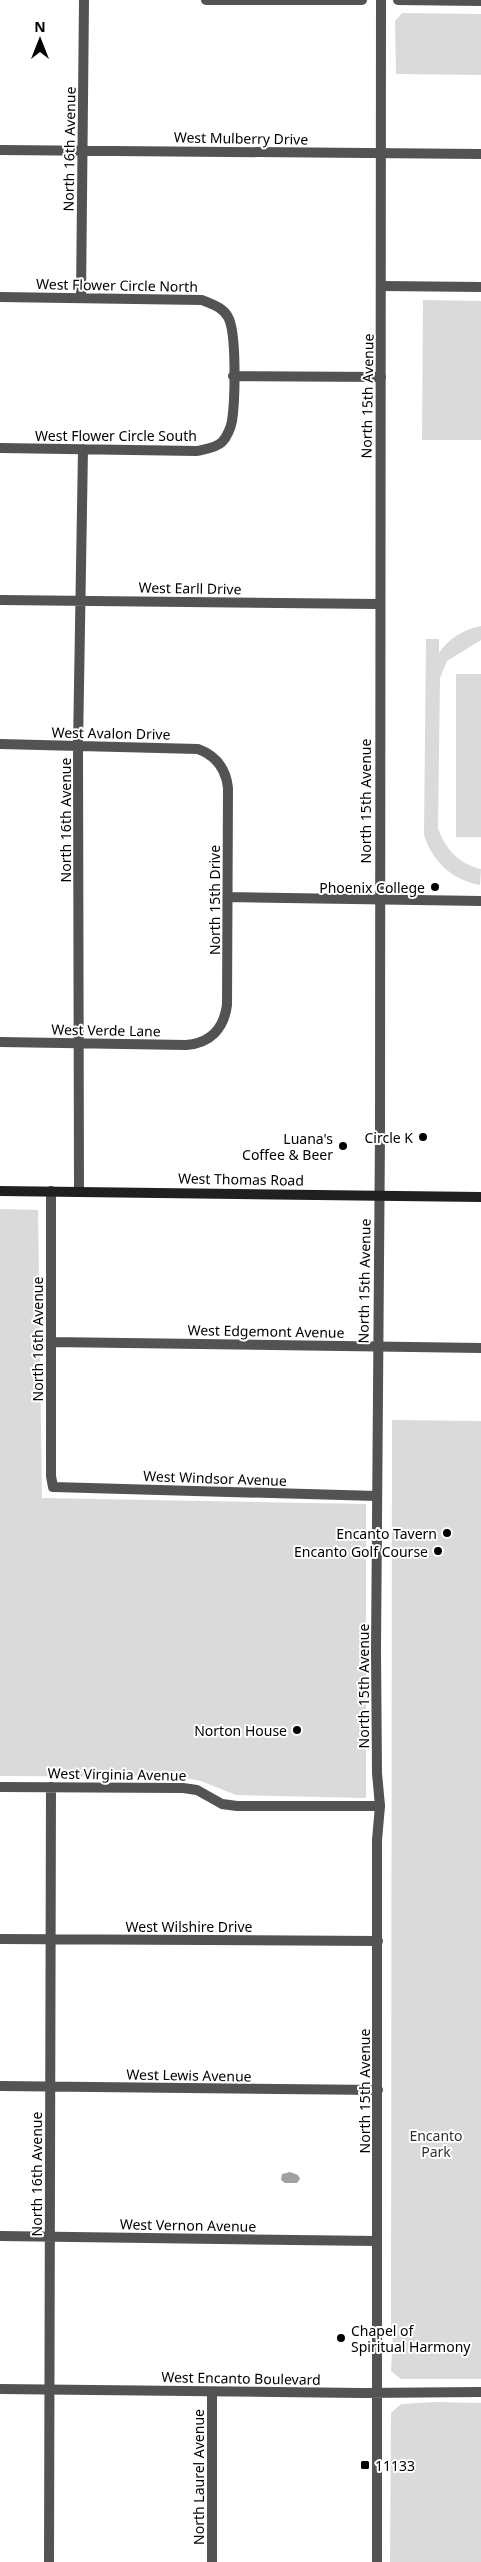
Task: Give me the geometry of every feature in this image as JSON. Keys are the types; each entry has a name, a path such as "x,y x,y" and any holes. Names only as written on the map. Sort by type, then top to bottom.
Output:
{"main road":[{"name":"West Thomas Road","path":"0,1191 481,1197"}],"street":[{"name":"North 16th Avenue","path":"81,298 84,0"},
{"path":"206,0 362,0"},
{"name":"North 15th Avenue","path":"377,2562 377,1840 380,1806 376,1744 382,286 381,0"},
{"path":"398,0 481,2"},
{"name":"West Mulberry Drive","path":"0,150 481,154"},
{"path":"382,286 481,287"},
{"name":"West Flower Circle North","path":"0,297 202,300 216,306 228,316 233,334 233,376"},
{"path":"233,376 381,377"},
{"name":"West Flower Circle South","path":"0,448 197,451 222,443 232,422 233,376"},
{"name":"North 16th Avenue","path":"78,1191 78,746 82,450"},
{"name":"West Earll Drive","path":"0,600 380,604"},
{"name":"West Avalon Drive","path":"0,744 188,748 206,752 217,761"},
{"name":"North 15th Drive","path":"210,1037 224,1022 227,1005 228,788 225,773 217,761"},
{"path":"228,897 481,901"},
{"name":"West Verde Lane","path":"0,1042 186,1045 202,1042 210,1037"},
{"name":"North 16th Avenue","path":"51,1191 51,1476 53,1486"},
{"name":"West Edgemont Avenue","path":"52,1342 481,1348"},
{"name":"West Windsor Avenue","path":"53,1486 377,1496"},
{"name":"West Virginia Avenue","path":"0,1787 183,1788 197,1790 222,1804 237,1806 380,1806"},
{"name":"North 16th Avenue","path":"49,2562 51,1787"},
{"name":"West Wilshire Drive","path":"0,1939 378,1941"},
{"name":"West Lewis Avenue","path":"0,2086 378,2090"},
{"name":"West Vernon Avenue","path":"0,2236 376,2241"},
{"name":"West Encanto Boulevard","path":"0,2389 212,2392 481,2392"},
{"name":"North Laurel Avenue","path":"212,2392 212,2562"}],"green space":[{"path":"402,13 481,14 481,75 396,74 395,21"},
{"path":"423,300 481,301 481,440 422,440"},
{"path":"481,626 481,640 447,661 440,678 438,828 445,843 454,854 473,867 481,869 480,885 461,879 444,868 432,853 424,835 426,639 439,639 439,653 457,635"},
{"path":"456,674 481,674 481,837 456,837"},
{"name":"Encanto Golf Course","path":"0,1209 38,1210 42,1498 366,1504 366,1798 236,1795 201,1781 179,1777 0,1776"},
{"name":"Encanto Park","path":"392,1420 481,1421 481,2379 401,2379 391,2371 393,2332 391,2332"},
{"path":"435,2402 481,2403 481,2562 390,2562 391,2413 401,2404"}],"shaded area":[{"path":"290,2172 298,2175 300,2179 297,2183 285,2183 281,2180 282,2174"}],"place":[{"name":"Phoenix College","path":"435,887"},
{"name":"Circle K","path":"423,1137"},
{"name":"Luana's Coffee & Beer","path":"343,1146"},
{"name":"Encanto Tavern","path":"447,1533"},
{"name":"Encanto Golf Course","path":"438,1551"},
{"name":"Norton House","path":"297,1730"},
{"name":"Chapel of Spiritual Harmony","path":"341,2338"},
{"name":"11133","path":"365,2465"}]}
